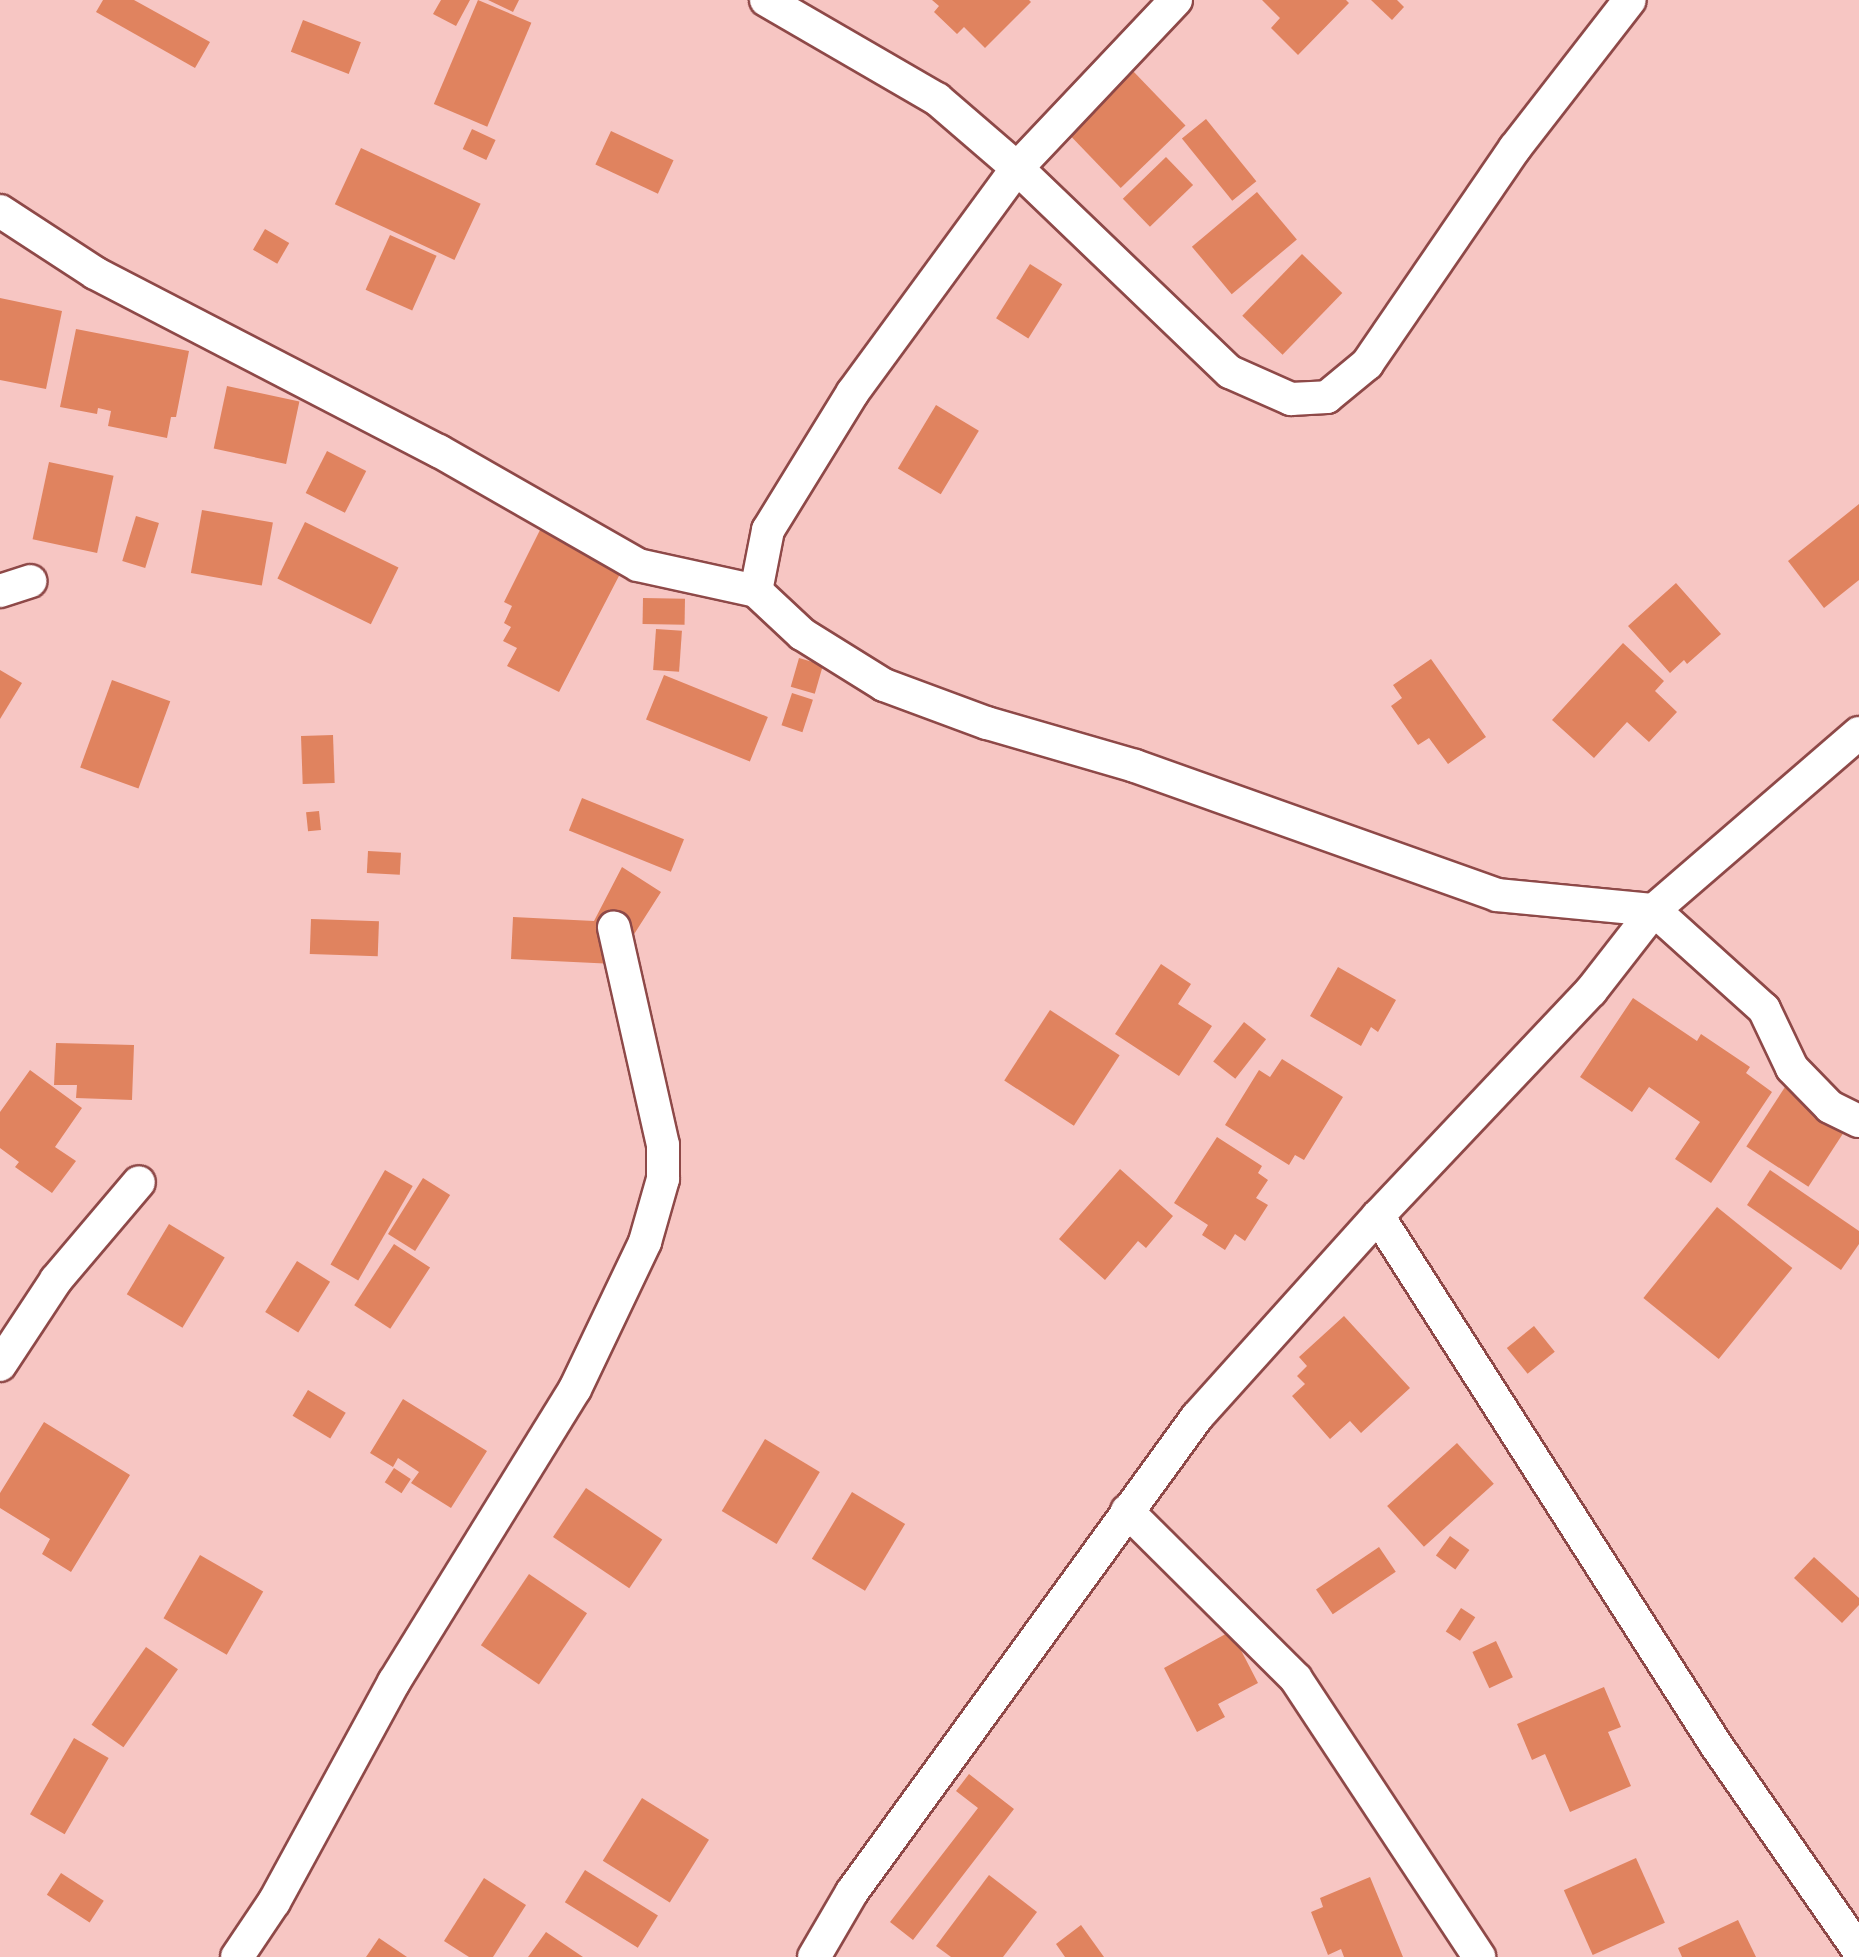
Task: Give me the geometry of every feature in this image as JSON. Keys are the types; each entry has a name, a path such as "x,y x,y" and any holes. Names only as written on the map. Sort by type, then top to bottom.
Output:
{"street":[{"path":"766,0 937,99 1017,168 1230,372 1291,399 1327,397 1367,364 1515,148 1630,0"},
{"path":"756,591 768,530 853,392 1017,168 1176,0"},
{"path":"0,211 95,273 439,451 638,565 756,591 802,634 884,685 987,723 1135,766 1497,895 1654,910 1764,1009 1792,1068 1830,1107 1859,1121"},
{"path":"814,1957 852,1892 1197,1417 1378,1216 1591,991 1654,910 1859,733"},
{"path":"237,1957 274,1902 394,1682 575,1389 645,1242 663,1179 663,1145 614,927"},
{"path":"0,1365 56,1280 139,1182"},
{"path":"1378,1216 1716,1745 1859,1951"},
{"path":"1127,1511 1296,1679 1479,1957"}],"building":[{"path":"103,0 134,0 210,42 195,68 96,12"},
{"path":"441,0 470,0 456,26 433,14"},
{"path":"478,0 531,23 487,127 434,104"},
{"path":"488,0 519,0 513,12"},
{"path":"932,0 1031,2 985,48 964,27 957,34 934,12 939,6"},
{"path":"1262,0 1346,0 1349,3 1298,55 1271,28 1280,18"},
{"path":"1371,0 1397,0 1404,7 1392,20"},
{"path":"303,20 361,42 349,74 291,52"},
{"path":"1132,70 1185,125 1121,188 1067,133"},
{"path":"1206,119 1256,181 1232,201 1182,139"},
{"path":"472,129 496,140 486,160 463,149"},
{"path":"611,131 674,160 658,194 595,165"},
{"path":"361,148 481,204 454,260 335,204"},
{"path":"1166,157 1193,185 1150,227 1123,199"},
{"path":"1257,192 1297,239 1232,294 1192,247"},
{"path":"265,229 289,243 277,264 253,250"},
{"path":"390,235 437,256 412,311 366,290"},
{"path":"1302,254 1342,293 1283,355 1242,316"},
{"path":"1030,264 1062,284 1028,338 996,318"},
{"path":"0,298 62,311 46,389 0,380"},
{"path":"76,329 189,351 176,417 171,417 167,438 108,426 111,411 98,408 97,414 60,407"},
{"path":"227,386 299,401 286,464 214,449"},
{"path":"936,405 979,431 941,494 898,468"},
{"path":"327,451 366,471 345,513 306,493"},
{"path":"49,462 114,476 97,553 33,539"},
{"path":"1859,504 1859,580 1824,608 1788,561"},
{"path":"202,510 273,523 262,586 191,573"},
{"path":"136,516 159,523 145,568 122,561"},
{"path":"305,522 398,568 371,624 277,579"},
{"path":"540,530 621,572 559,692 507,666 517,648 503,641 511,627 504,623 512,606 504,602"},
{"path":"1676,583 1721,634 1687,664 1684,660 1670,673 1628,626"},
{"path":"643,598 685,599 685,625 643,624"},
{"path":"656,629 682,631 679,672 653,670"},
{"path":"1623,643 1664,681 1655,691 1677,712 1649,742 1627,722 1594,758 1552,720"},
{"path":"799,658 823,665 815,694 791,687"},
{"path":"1431,659 1486,737 1448,764 1429,738 1418,745 1391,706 1402,698 1393,685"},
{"path":"0,670 22,683 0,719"},
{"path":"664,675 768,717 750,761 646,720"},
{"path":"112,680 170,701 138,789 80,767"},
{"path":"792,693 813,700 802,732 781,725"},
{"path":"333,735 335,783 303,784 301,736"},
{"path":"582,798 684,839 671,872 569,830"},
{"path":"319,811 321,830 308,831 306,812"},
{"path":"368,851 401,853 400,875 367,873"},
{"path":"622,867 661,892 615,964 511,959 513,917 594,921"},
{"path":"311,919 379,921 378,956 310,954"},
{"path":"1161,964 1191,984 1178,1004 1212,1026 1179,1076 1115,1034"},
{"path":"1338,967 1396,1000 1378,1032 1371,1027 1361,1046 1310,1016"},
{"path":"1633,998 1697,1041 1701,1034 1750,1067 1746,1073 1772,1092 1711,1183 1675,1159 1700,1122 1649,1087 1632,1112 1580,1077"},
{"path":"1050,1010 1120,1055 1074,1126 1004,1080"},
{"path":"1244,1022 1266,1039 1235,1079 1213,1061"},
{"path":"56,1043 134,1045 132,1100 76,1098 77,1085 54,1085"},
{"path":"1282,1059 1343,1097 1304,1160 1295,1155 1289,1165 1225,1125 1259,1070 1270,1077"},
{"path":"30,1070 82,1108 55,1147 76,1161 52,1193 15,1167 19,1162 0,1148 0,1112"},
{"path":"1785,1087 1847,1127 1808,1187 1746,1147"},
{"path":"1217,1137 1262,1166 1258,1173 1268,1180 1256,1198 1268,1205 1245,1241 1235,1234 1225,1250 1202,1235 1208,1225 1174,1203"},
{"path":"1120,1169 1173,1216 1146,1248 1138,1241 1105,1280 1059,1239"},
{"path":"385,1170 413,1186 358,1280 331,1264"},
{"path":"1770,1170 1859,1231 1859,1244 1841,1270 1747,1205"},
{"path":"423,1178 450,1195 415,1251 388,1234"},
{"path":"1717,1207 1792,1268 1719,1359 1643,1298"},
{"path":"169,1224 225,1257 182,1328 127,1294"},
{"path":"394,1244 430,1267 390,1329 354,1305"},
{"path":"297,1261 330,1282 298,1333 265,1312"},
{"path":"1344,1316 1410,1388 1361,1433 1350,1421 1330,1439 1292,1396 1305,1384 1297,1376 1307,1366 1299,1357"},
{"path":"1534,1326 1555,1352 1528,1374 1507,1348"},
{"path":"308,1390 346,1413 330,1438 293,1416"},
{"path":"403,1399 487,1451 451,1508 411,1483 419,1472 398,1458 393,1467 370,1453"},
{"path":"44,1422 130,1475 71,1572 42,1554 50,1539 0,1508 0,1493"},
{"path":"765,1439 820,1472 777,1544 722,1511"},
{"path":"1457,1443 1494,1484 1424,1547 1387,1506"},
{"path":"394,1468 411,1479 402,1493 385,1482"},
{"path":"586,1488 662,1539 629,1588 553,1537"},
{"path":"852,1492 905,1524 865,1591 812,1559"},
{"path":"1450,1536 1469,1550 1455,1570 1436,1555"},
{"path":"1379,1547 1396,1572 1333,1614 1316,1589"},
{"path":"200,1555 263,1592 227,1655 164,1618"},
{"path":"1814,1557 1859,1598 1859,1605 1842,1623 1794,1578"},
{"path":"529,1574 587,1613 539,1684 481,1645"},
{"path":"1461,1608 1475,1617 1460,1641 1446,1631"},
{"path":"1231,1631 1258,1683 1218,1704 1225,1717 1197,1732 1164,1668"},
{"path":"1496,1641 1513,1677 1489,1688 1472,1652"},
{"path":"146,1647 178,1669 123,1747 92,1725"},
{"path":"1604,1687 1621,1727 1608,1732 1631,1786 1570,1812 1545,1754 1532,1760 1517,1724"},
{"path":"74,1738 109,1758 65,1834 30,1814"},
{"path":"969,1774 1014,1809 913,1940 890,1922 978,1808 956,1791"},
{"path":"642,1798 709,1840 670,1903 603,1861"},
{"path":"1636,1858 1665,1923 1593,1955 1564,1890"},
{"path":"585,1870 658,1916 638,1948 565,1902"},
{"path":"61,1873 104,1901 90,1923 47,1895"},
{"path":"989,1875 1037,1912 1003,1957 951,1957 936,1946"},
{"path":"1370,1877 1403,1957 1344,1957 1341,1949 1328,1955 1311,1912 1323,1907 1320,1898"},
{"path":"484,1878 526,1905 493,1957 469,1957 444,1941"},
{"path":"1738,1920 1756,1957 1682,1957 1678,1948"},
{"path":"1081,1925 1104,1957 1065,1957 1056,1944"},
{"path":"546,1932 583,1957 528,1957"},
{"path":"379,1938 407,1957 366,1957"}]}
